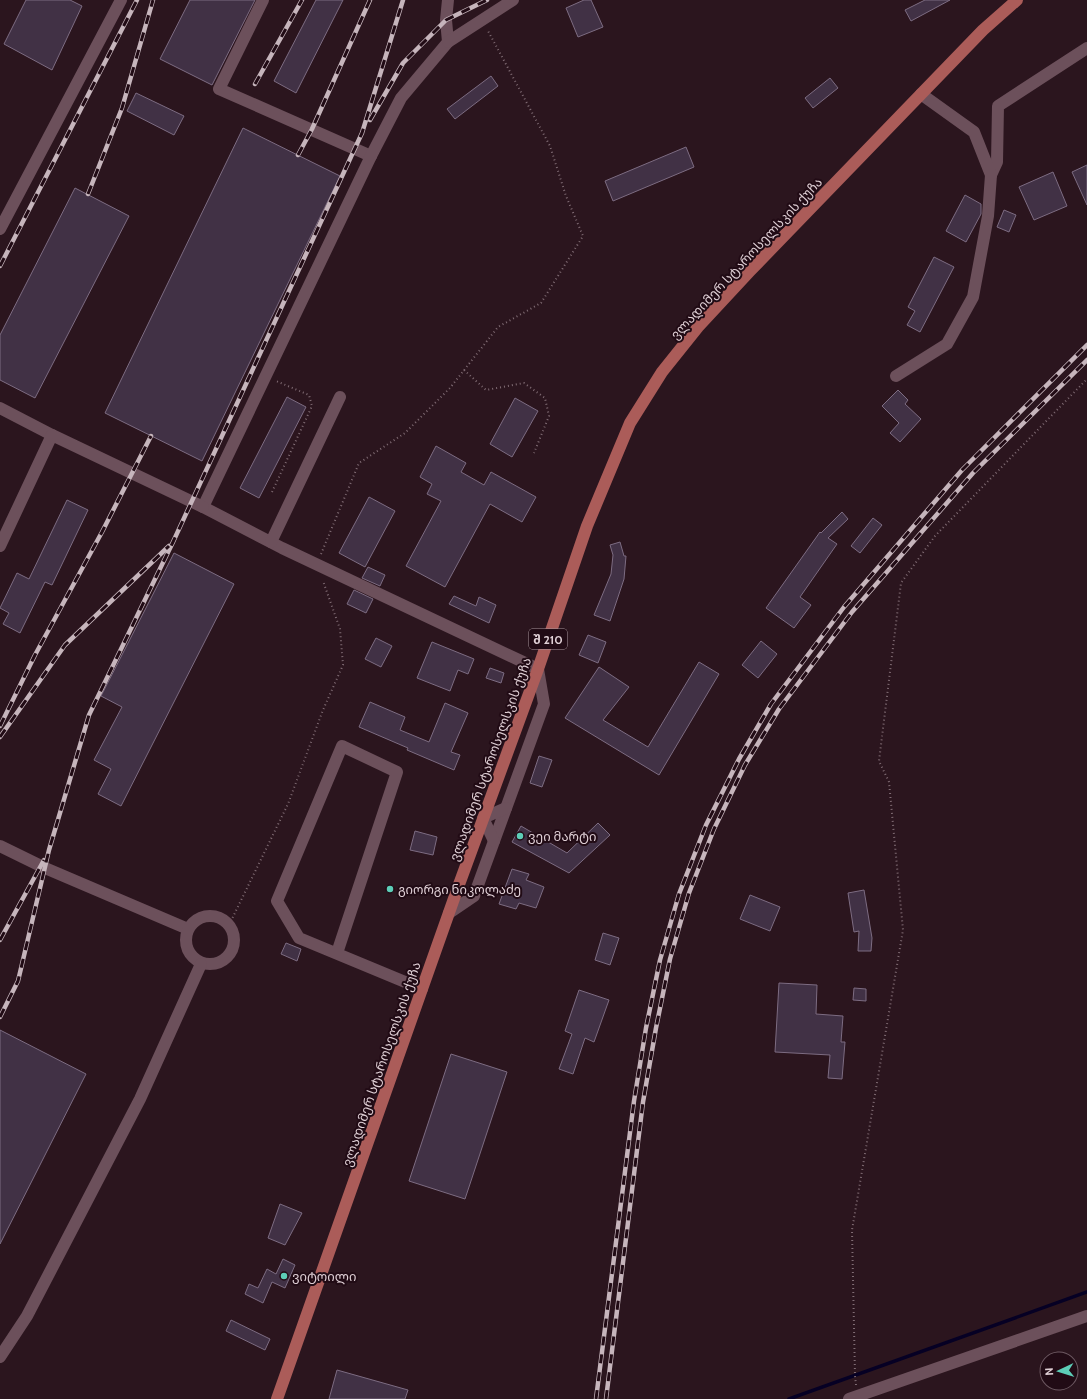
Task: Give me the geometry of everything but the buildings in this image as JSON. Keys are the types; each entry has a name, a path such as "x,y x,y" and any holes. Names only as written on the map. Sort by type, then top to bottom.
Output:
{"main road":[{"name":"ვლადიმერ სტაროსელსკის ქუჩა","path":"277,1399 449,913 538,669 587,526 630,423 662,372 681,347 744,276 983,30 1017,0"}],"street":[{"path":"0,229 122,0"},
{"path":"263,0 219,89 371,156"},
{"path":"448,0 446,20 448,42"},
{"path":"203,507 371,156 401,98 448,42 513,0"},
{"path":"896,376 947,344 973,297 988,216 991,175 997,162 998,106 1087,48"},
{"path":"921,94 974,132 991,175"},
{"path":"271,542 340,397"},
{"path":"0,408 52,436 203,507 317,565 538,669 544,704 474,896 449,913"},
{"path":"0,546 52,436"},
{"path":"337,953 397,772 342,746 277,901 299,938 422,989"},
{"path":"494,841 483,818 506,808"},
{"path":"0,846 45,868 188,929"},
{"path":"212,916 222,919 229,925 233,932 233,948 230,955 224,961 209,965 201,964 194,959 186,948 185,942 188,929 194,922 203,917 212,916"},
{"path":"0,1357 27,1316 140,1099 201,964"},
{"path":"853,1397 1087,1316"}],"path":[{"path":"229,925 288,804 323,710 343,665 340,630 317,565 359,463 405,433 450,388 498,328 541,303 583,236 566,196 550,146 482,20"},
{"path":"464,370 486,390 524,383 545,398 549,416 534,453"},
{"path":"266,376 309,395 312,406 272,492"},
{"path":"853,1397 855,1376 852,1230 903,930 889,782 879,761 901,583 935,536 1087,379"}],"waterway":[{"path":"789,1399 1087,1292"}],"railway":[{"path":"0,266 137,0"},
{"path":"88,194 122,108 153,0"},
{"path":"255,84 302,0"},
{"path":"298,155 312,129 370,0"},
{"path":"0,1017 18,981 49,850 89,715 173,542 362,133 403,0"},
{"path":"370,120 403,63 446,20 487,0"},
{"path":"596,1399 634,1101 646,1028 660,960 679,894 706,825 739,759 771,704 844,607 962,470 1087,345"},
{"path":"606,1399 643,1102 656,1028 670,959 689,893 714,829 745,765 779,709 852,612 973,473 1087,360"},
{"path":"0,726 35,655 102,532 151,436"},
{"path":"0,737 65,645 169,546"},
{"path":"0,940 44,860"}],"place":[{"name":"ვეი მარტი","path":"520,836"},
{"name":"გიორგი ნიკოლაძე","path":"390,889"},
{"name":"ვიტოილი","path":"284,1276"}]}
